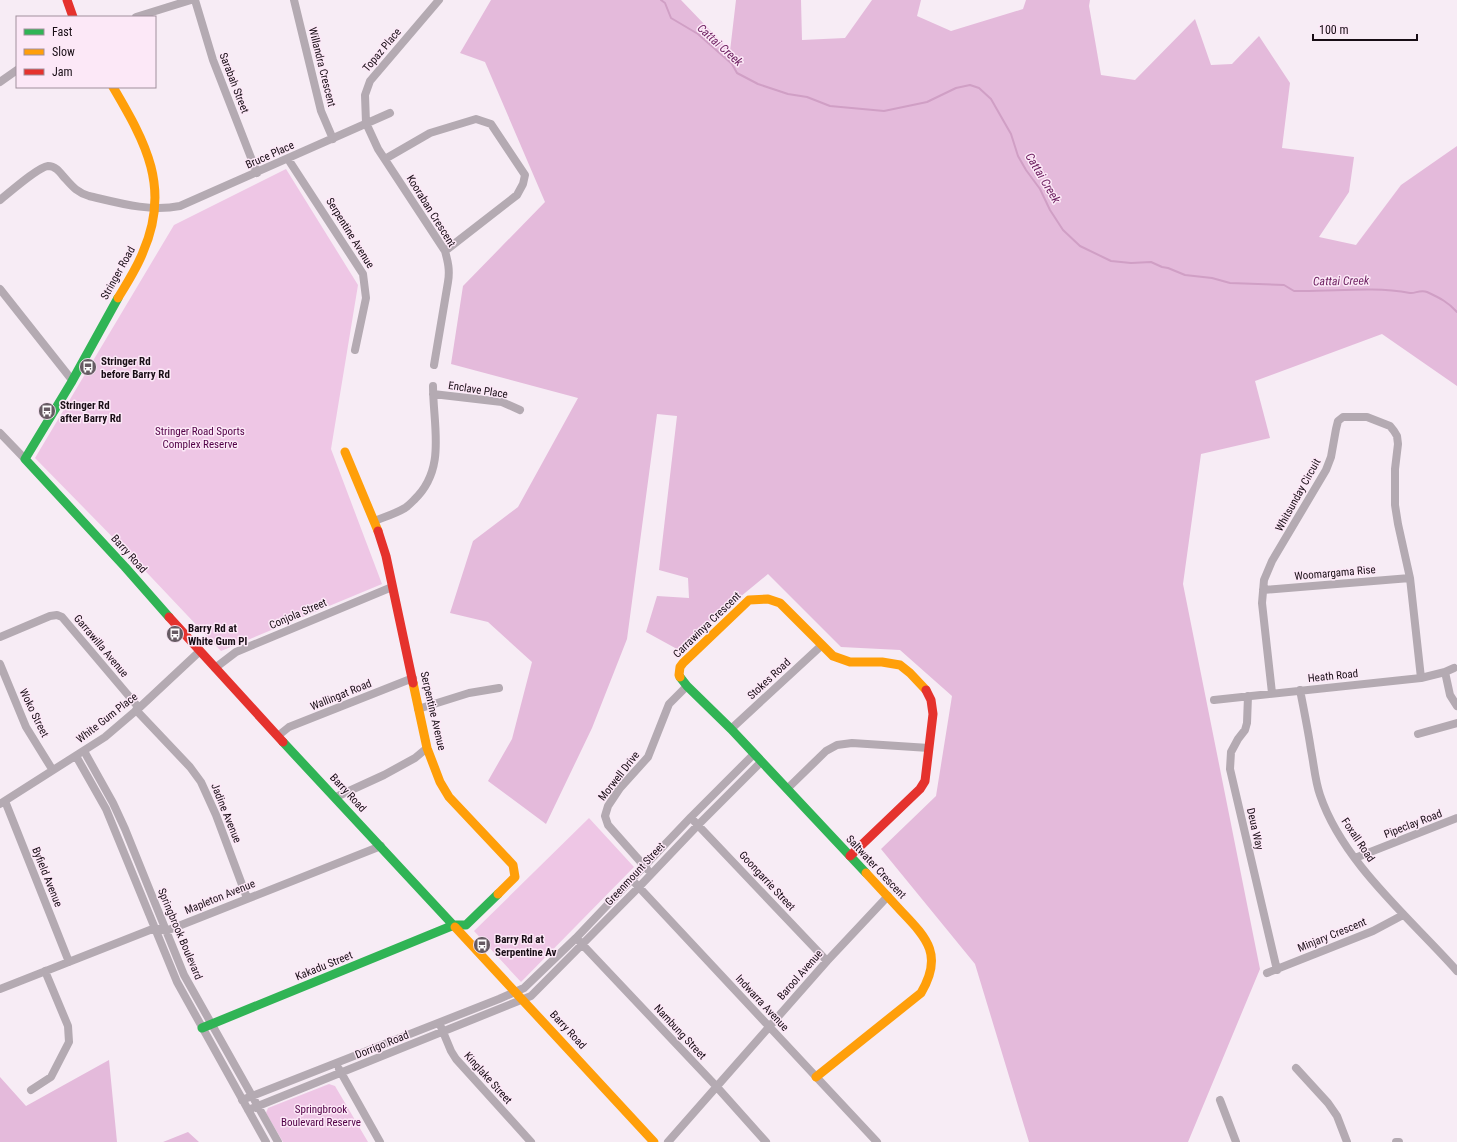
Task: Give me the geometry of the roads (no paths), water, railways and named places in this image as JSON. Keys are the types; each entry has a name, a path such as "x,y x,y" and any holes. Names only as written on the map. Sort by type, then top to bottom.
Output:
{"street":[{"path":"67,0 73,16"},
{"path":"139,16 191,0"},
{"name":"Sarabah Street","path":"195,0 214,60 257,173"},
{"name":"Willandra Crescent","path":"294,0 321,111 333,139"},
{"name":"Topaz Place","path":"366,123 365,95 370,81 439,0"},
{"path":"0,82 16,71"},
{"name":"Stringer Road","path":"25,459 48,422 143,253 151,231 156,208 154,171 148,152 137,128 114,88"},
{"name":"Bruce Place","path":"0,200 38,170 47,166 58,170 80,194 145,208 173,208 189,203 390,113"},
{"path":"385,159 430,133 476,119 491,124 525,175 523,184 517,195 445,250"},
{"name":"Kooraban Crescent","path":"366,123 378,149 445,250 449,263 450,273 434,365"},
{"name":"Serpentine Avenue","path":"288,159 363,274 366,298 355,350"},
{"path":"0,289 72,380"},
{"name":"Enclave Place","path":"374,522 405,508 419,495 428,483 435,466 436,451 433,390 502,402 520,410"},
{"name":"Whitsunday Circuit","path":"1272,693 1262,604 1264,580 1272,561 1326,470 1331,457 1338,421 1343,417 1348,416 1367,417 1378,421 1390,426 1397,436 1398,444 1395,469 1395,505 1410,578 1421,678"},
{"path":"0,433 25,459"},
{"name":"Serpentine Avenue","path":"345,452 374,522 386,556 427,748 440,782 449,797 513,865 515,877 509,884 466,925 454,925"},
{"name":"Barry Road","path":"25,459 125,567 215,668 279,735 654,1142"},
{"name":"Woomargama Rise","path":"1263,590 1410,578"},
{"name":"Conjola Street","path":"215,668 236,652 392,587"},
{"name":"Carrawinya Crescent","path":"679,671 683,663 749,600 763,598 772,599 780,603 833,656 850,662 890,662 901,666 908,671 931,695 933,705 925,780 920,789 850,856"},
{"name":"Garrawilla Avenue","path":"0,637 53,615 62,617 137,709"},
{"name":"Stokes Road","path":"731,729 822,644"},
{"name":"White Gum Place","path":"2,802 52,769 76,756 105,737 200,651"},
{"name":"Woko Street","path":"0,664 26,727 52,769"},
{"name":"Heath Road","path":"1214,700 1421,678 1454,668"},
{"name":"Saltwater Crescent","path":"679,671 681,679 687,686 731,729 888,896 922,933 929,944 932,958 930,978 922,993 816,1078"},
{"path":"1444,672 1450,695 1457,706"},
{"name":"Wallingat Road","path":"279,735 289,727 413,678"},
{"name":"Morwell Drive","path":"651,873 608,825 605,816 606,809 620,788 648,757 667,708 687,686"},
{"path":"418,709 469,693 499,688"},
{"name":"Foxall Road","path":"1300,690 1320,794 1329,817 1339,836 1355,858 1403,915 1457,971"},
{"name":"Deua Way","path":"1248,696 1247,723 1245,730 1231,752 1230,769 1276,970"},
{"name":"Jadine Avenue","path":"137,709 190,767 201,782 216,815 247,898"},
{"path":"1418,734 1425,730 1457,722"},
{"path":"787,790 826,751 837,745 852,743 929,748"},
{"path":"336,797 384,776 415,758 427,748"},
{"name":"Springbrook Boulevard","path":"84,751 113,803 125,829 184,976 278,1142"},
{"name":"Greenmount Street","path":"517,992 524,988 576,938 691,817 754,754"},
{"name":"Springbrook Boulevard","path":"76,756 106,809 177,982 266,1142"},
{"name":"Greenmount Street","path":"523,999 531,996 761,762"},
{"name":"Byfield Avenue","path":"2,802 69,962"},
{"name":"Goongarrie Street","path":"691,817 827,961"},
{"name":"Pipeclay Road","path":"1355,858 1457,818"},
{"name":"Mapleton Avenue","path":"166,931 381,846"},
{"name":"Indwarra Avenue","path":"632,880 877,1142"},
{"name":"Barool Avenue","path":"668,1142 827,961 888,896"},
{"name":"Minjary Crescent","path":"1267,973 1373,931 1403,915"},
{"name":"Kakadu Street","path":"202,1028 454,925"},
{"path":"0,989 155,928 166,931"},
{"name":"Nambung Street","path":"576,938 716,1086 766,1142"},
{"path":"31,1090 51,1077 69,1042 68,1026 45,971"},
{"name":"Dorrigo Road","path":"242,1100 517,992"},
{"name":"Dorrigo Road","path":"248,1110 523,999"},
{"name":"Kinglake Street","path":"439,1023 456,1059 531,1142"},
{"path":"337,1063 341,1073 380,1142"},
{"path":"1296,1068 1328,1103 1337,1116 1347,1142"},
{"path":"1220,1100 1236,1142"}],"waterway":[{"name":"Cattai Creek","path":"661,0 665,3 671,18 698,34 732,64 737,73 758,84 788,94 807,97 830,106 884,111 927,102 956,88 970,85 979,88 991,99 1011,134 1018,156 1040,189 1050,210 1063,230 1080,246 1111,261 1131,263 1151,262 1185,275 1212,278 1230,283 1284,285 1294,291 1381,290 1412,293 1424,291 1444,300 1457,312"}],"place":[{"name":"Stringer Rd before Barry Rd","path":"88,367"},
{"name":"Stringer Rd after Barry Rd","path":"47,411"},
{"name":"Barry Rd at White Gum Pl","path":"175,634"},
{"name":"Barry Rd at Serpentine Av","path":"482,945"}],"park label":[{"name":"Stringer Road Sports Complex Reserve","path":"200,437"},
{"name":"Springbrook Boulevard Reserve","path":"321,1115"}]}
